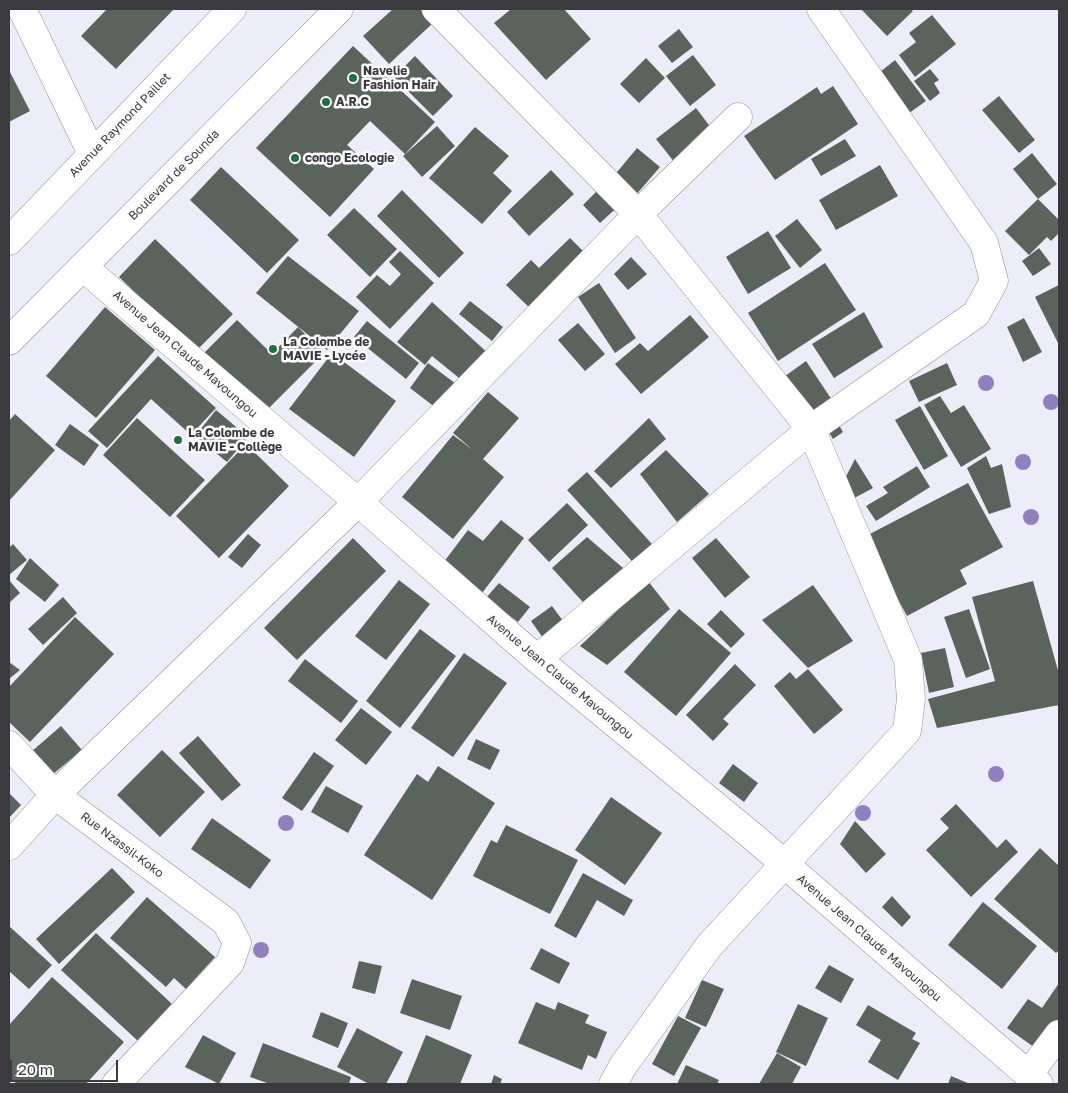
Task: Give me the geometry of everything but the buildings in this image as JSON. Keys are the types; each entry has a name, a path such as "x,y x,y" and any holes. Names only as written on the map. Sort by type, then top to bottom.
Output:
{"street":[{"path":"22,9 92,154"},
{"name":"Avenue Raymond Paillet","path":"9,241 232,9"},
{"name":"Boulevard de Sounda","path":"9,341 339,9"},
{"path":"436,9 638,214 811,429 908,660 911,699 907,731 709,946 623,1066 613,1084"},
{"path":"537,659 811,429 976,314 994,281 984,243 821,9"},
{"path":"9,846 55,795 358,502 638,214 738,117"},
{"name":"Avenue Jean Claude Mavoungou","path":"83,267 358,502 537,659 751,835 1033,1080"},
{"name":"Rue Nzassil-Koko","path":"9,745 55,795 226,922 236,943 230,963 116,1084"},
{"path":"1033,1080 1059,1034"}],"place":[{"name":"Navelie Fashion Hair","path":"353,78"},
{"name":"A.R.C","path":"326,102"},
{"name":"congo Ecologie","path":"295,158"},
{"name":"La Colombe de MAVIE - Lycée","path":"273,349"},
{"name":"La Colombe de MAVIE - Collège","path":"178,440"}]}
